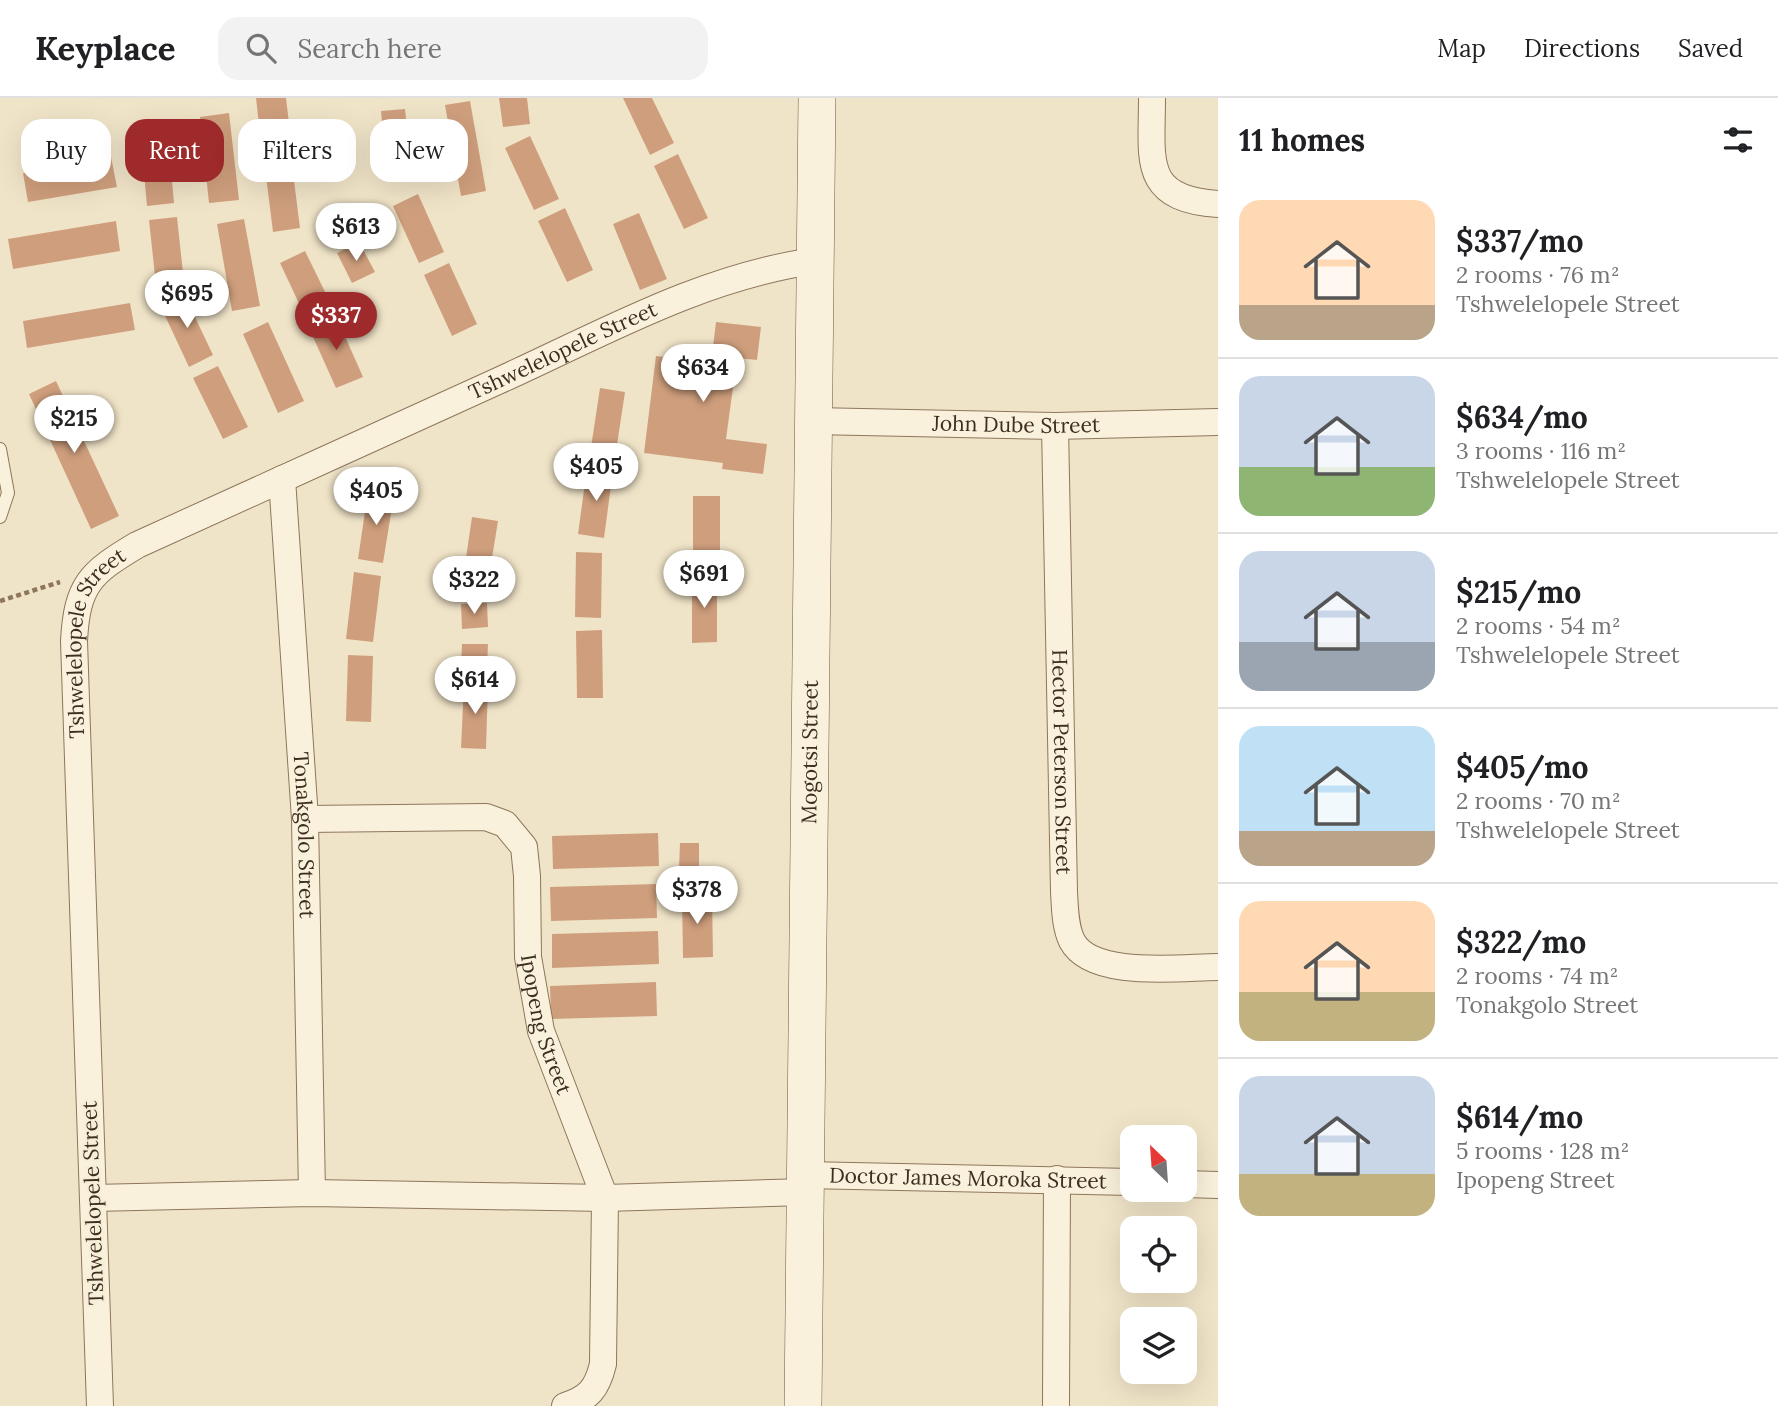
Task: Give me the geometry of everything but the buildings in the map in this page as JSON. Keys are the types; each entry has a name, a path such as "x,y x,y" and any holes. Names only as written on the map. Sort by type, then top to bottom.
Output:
{"street":[{"name":"Mogotsi Street","path":"803,1406 813,261 817,98"},
{"path":"1152,98 1153,163 1166,191 1185,201 1218,205"},
{"name":"Tshwelelopele Street","path":"100,1406 75,613 81,593 112,560 282,479 502,380 648,309 734,278 813,261"},
{"name":"John Dube Street","path":"813,421 1055,426 1218,422"},
{"name":"Hector Peterson Street","path":"1055,426 1064,892 1066,921 1072,942 1097,962 1124,967 1218,967"},
{"name":"Tonakgolo Street","path":"282,479 305,819 312,1193"},
{"name":"Ipopeng Street","path":"305,819 486,817 505,824 518,837 526,859 528,957 541,1031 605,1198 603,1364 598,1384 586,1399 565,1406"},
{"path":"1056,1406 1057,1179"},
{"name":"Doctor James Moroka Street","path":"805,1183 1057,1179 1120,1182"},
{"path":"93,1198 312,1193 605,1198 805,1183"},
{"path":"1197,1184 1218,1185"}],"lane":[{"path":"0,449 8,493 0,517"}]}
